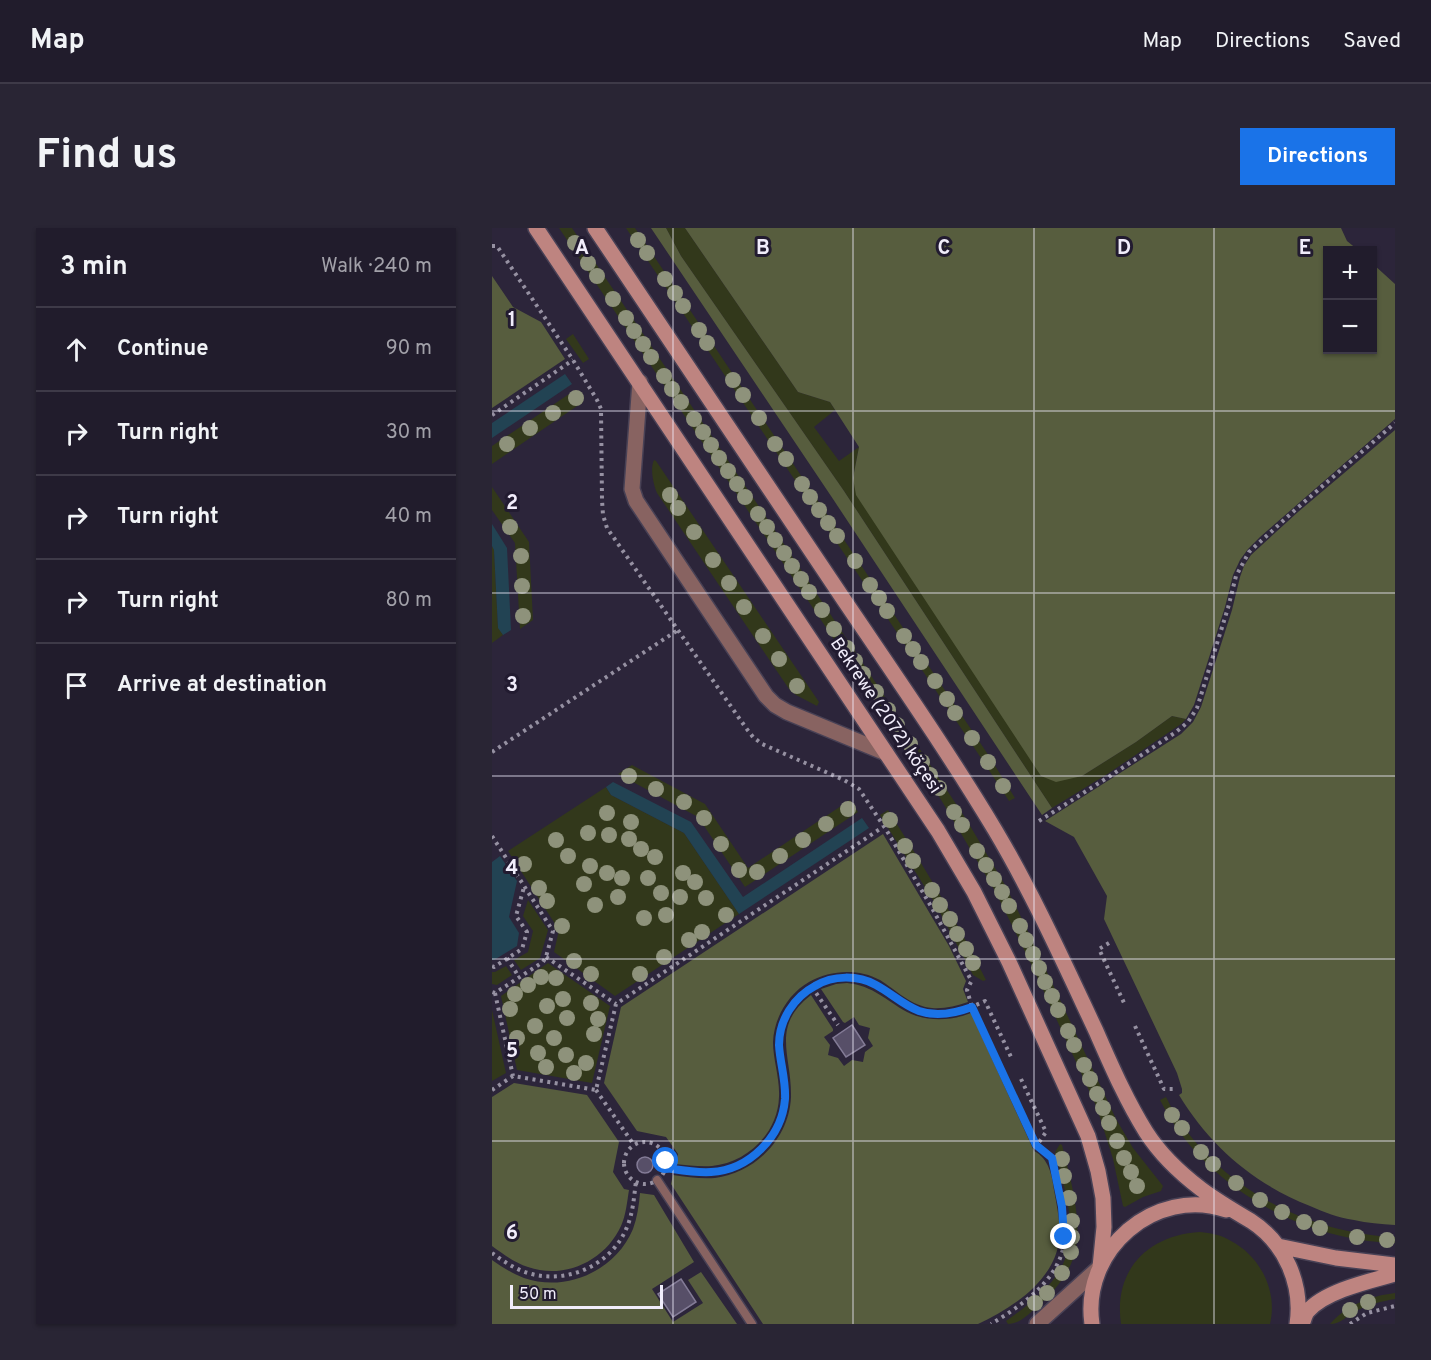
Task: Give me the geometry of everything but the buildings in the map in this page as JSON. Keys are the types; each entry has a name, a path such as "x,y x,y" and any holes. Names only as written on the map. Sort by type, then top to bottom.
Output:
{"main road":[{"name":"Bekrewe (2072) köçesi","path":"536,228 938,831 974,892 1009,962 1088,1136 1103,1198 1104,1227 1100,1268"},
{"name":"Bekrewe (2072) köçesi","path":"595,228 972,792 1016,866 1133,1109 1151,1140 1178,1170 1202,1190 1252,1222 1278,1246 1288,1262 1294,1279 1298,1296 1297,1324"},
{"name":"Bekrewe (2072) köçesi","path":"1092,1324 1094,1285 1100,1268 1108,1251 1133,1225 1166,1209 1201,1205 1236,1213"},
{"path":"1278,1246 1336,1258 1395,1264"},
{"path":"1302,1324 1308,1312 1329,1296 1395,1274"}],"street":[{"path":"640,382 632,489 642,511 766,696 775,705 886,753"},
{"path":"1036,1324 1100,1268"}],"lane":[{"path":"657,1180 752,1324"}],"path":[{"path":"492,246 496,246 573,360 601,409 602,500 607,528 753,737 762,744 844,780 859,789 884,826 970,978 967,990 972,1007 1036,1145 1052,1158 1064,1222 1063,1246 1055,1267 1030,1297 1000,1322 991,1324"},
{"path":"492,415 573,360"},
{"path":"1039,821 1188,723 1197,708 1236,576 1249,552 1395,423"},
{"path":"492,752 678,630"},
{"path":"596,1090 616,1004 884,826"},
{"path":"492,836 553,931 543,962 493,992 513,1076"},
{"path":"492,966 494,967 522,949 527,932 516,916 524,886"},
{"path":"1109,943 1099,949 1125,1005"},
{"path":"546,957 616,1004"},
{"path":"507,958 519,977"},
{"path":"666,1168 697,1172 729,1169 756,1155 767,1144 782,1116 785,1100 779,1043 785,1018 791,1006 800,996 822,982 834,979 860,979 875,984 905,1004 930,1013 961,1011 985,1001 1011,1057"},
{"path":"812,987 838,1025"},
{"path":"1135,1026 1164,1089 1175,1089"},
{"path":"492,1090 513,1076 596,1090 634,1145"},
{"path":"1021,1079 1046,1132 1036,1145"},
{"path":"640,1142 655,1144 665,1154 666,1168 657,1180 643,1184 636,1182 626,1171 625,1157 634,1145 640,1142"},
{"path":"492,1253 517,1269 537,1275 561,1276 584,1271 610,1253 620,1241 632,1212 636,1182"},
{"path":"1350,1324 1367,1313 1395,1306"}],"green space":[{"path":"559,228 572,228 966,819 1005,885 1023,921 1116,1119 1133,1148 1163,1186 1161,1191 1123,1206 1113,1159 1097,1108 995,891 940,798"},
{"path":"626,228 635,228 1015,798 1009,801"},
{"path":"651,228 666,228 681,256 844,491 1052,808 1042,815 833,499"},
{"path":"666,228 685,228 798,392 830,402 835,410 814,427 839,461 859,447 853,478 1082,776 1172,716 1186,719 1109,773 1052,808 844,491 681,256"},
{"path":"685,228 1341,228 1347,241 1353,246 1323,246 1323,354 1377,354 1377,268 1395,284 1395,419 1260,537 1240,560 1233,575 1194,705 1186,719 1172,716 1082,776 1056,782 1041,776 856,495 853,478 859,447 830,402 798,392"},
{"path":"492,276 513,307 541,322 565,359 492,408"},
{"path":"573,334 589,359 583,363 566,339"},
{"path":"575,390 583,402 492,464 492,446"},
{"path":"1395,430 1395,1225 1342,1218 1290,1197 1252,1175 1219,1147 1205,1131 1179,1095 1182,1089 1177,1073 1104,919 1107,896 1074,837 1045,821 1181,734 1193,722 1201,707 1232,610 1240,577 1251,555"},
{"path":"654,460 819,702 817,706 789,689 657,493 652,476"},
{"path":"492,487 529,542 533,620 520,629 515,543 492,510"},
{"path":"492,546 498,627 503,635 492,643"},
{"path":"632,765 705,804 748,868 850,800 858,812 745,887 698,817 618,774"},
{"path":"606,787 611,795 684,833 739,914 615,996 554,952 559,930 508,851"},
{"path":"888,810 939,894 986,980 983,981 973,975 936,905 880,815"},
{"path":"883,834 949,946 966,981 963,989 968,1002 946,1008 924,1007 880,980 853,972 826,975 809,982 789,1000 776,1024 773,1042 779,1097 773,1123 767,1134 748,1152 725,1164 693,1166 675,1164 678,1154 666,1137 637,1131 604,1083 621,1007"},
{"path":"528,900 548,930 540,958 521,970 514,960 528,952 533,931 523,916"},
{"path":"548,963 610,1006 592,1083 517,1070 501,996"},
{"path":"506,966 512,975 497,985 492,984 492,972"},
{"path":"847,983 872,990 907,1012 923,1018 947,1019 971,1013 1034,1151 1043,1158 1049,1168 1059,1222 1059,1241 1049,1269 1040,1281 1017,1302 978,1324 763,1324 671,1184 673,1175 715,1178 730,1175 756,1161 777,1140 789,1112 791,1097 787,1030 798,1007 811,995 833,1029 824,1037 830,1045 828,1055 838,1058 844,1066 852,1060 863,1062 865,1052 873,1046 868,1038 870,1028 859,1025 854,1017 843,1022 821,989"},
{"path":"492,1010 506,1073 492,1081"},
{"path":"514,1083 587,1095 619,1142 613,1172 624,1189 629,1190 623,1222 605,1249 582,1265 555,1271 542,1270 514,1261 492,1246 492,1097"},
{"path":"1166,1097 1184,1127 1206,1154 1232,1177 1262,1197 1293,1214 1327,1226 1361,1234 1395,1237 1395,1243 1360,1240 1325,1231 1291,1219 1258,1203 1228,1182 1202,1158 1179,1131 1160,1100"},
{"path":"1060,1144 1069,1171 1077,1215 1077,1243 1074,1256 1060,1283 1050,1295 1025,1318 1008,1324 1006,1321 1034,1300 1051,1283 1067,1253 1069,1215 1055,1152"},
{"path":"640,1193 654,1195 694,1262 652,1289 673,1322 703,1303 688,1280 701,1272 737,1324 492,1324 492,1260 524,1278 540,1282 573,1280 588,1274 615,1256 625,1243 633,1229"},
{"path":"1200,1232 1228,1239 1258,1265 1269,1287 1272,1312 1270,1324 1121,1324 1120,1305 1123,1287 1138,1259 1150,1248 1165,1240"},
{"path":"1395,1293 1395,1299 1365,1307 1330,1324 1359,1302"}],"water":[{"path":"565,374 572,384 492,438 492,423"},
{"path":"492,524 507,548 511,630 503,635 498,628"},
{"path":"613,782 691,822 743,897 862,818 869,828 739,914 684,833 611,795 606,787"},
{"path":"500,856 517,881 509,917 519,933 517,946 492,960 492,862"}],"route":[{"path":"666,1161 666,1168 713,1172 729,1169 756,1155 767,1144 782,1116 785,1084 779,1043 781,1030 791,1006 800,996 822,982 834,979 860,979 875,984 920,1011 945,1013 972,1007 1036,1145 1052,1158 1062,1207 1064,1237"}]}
